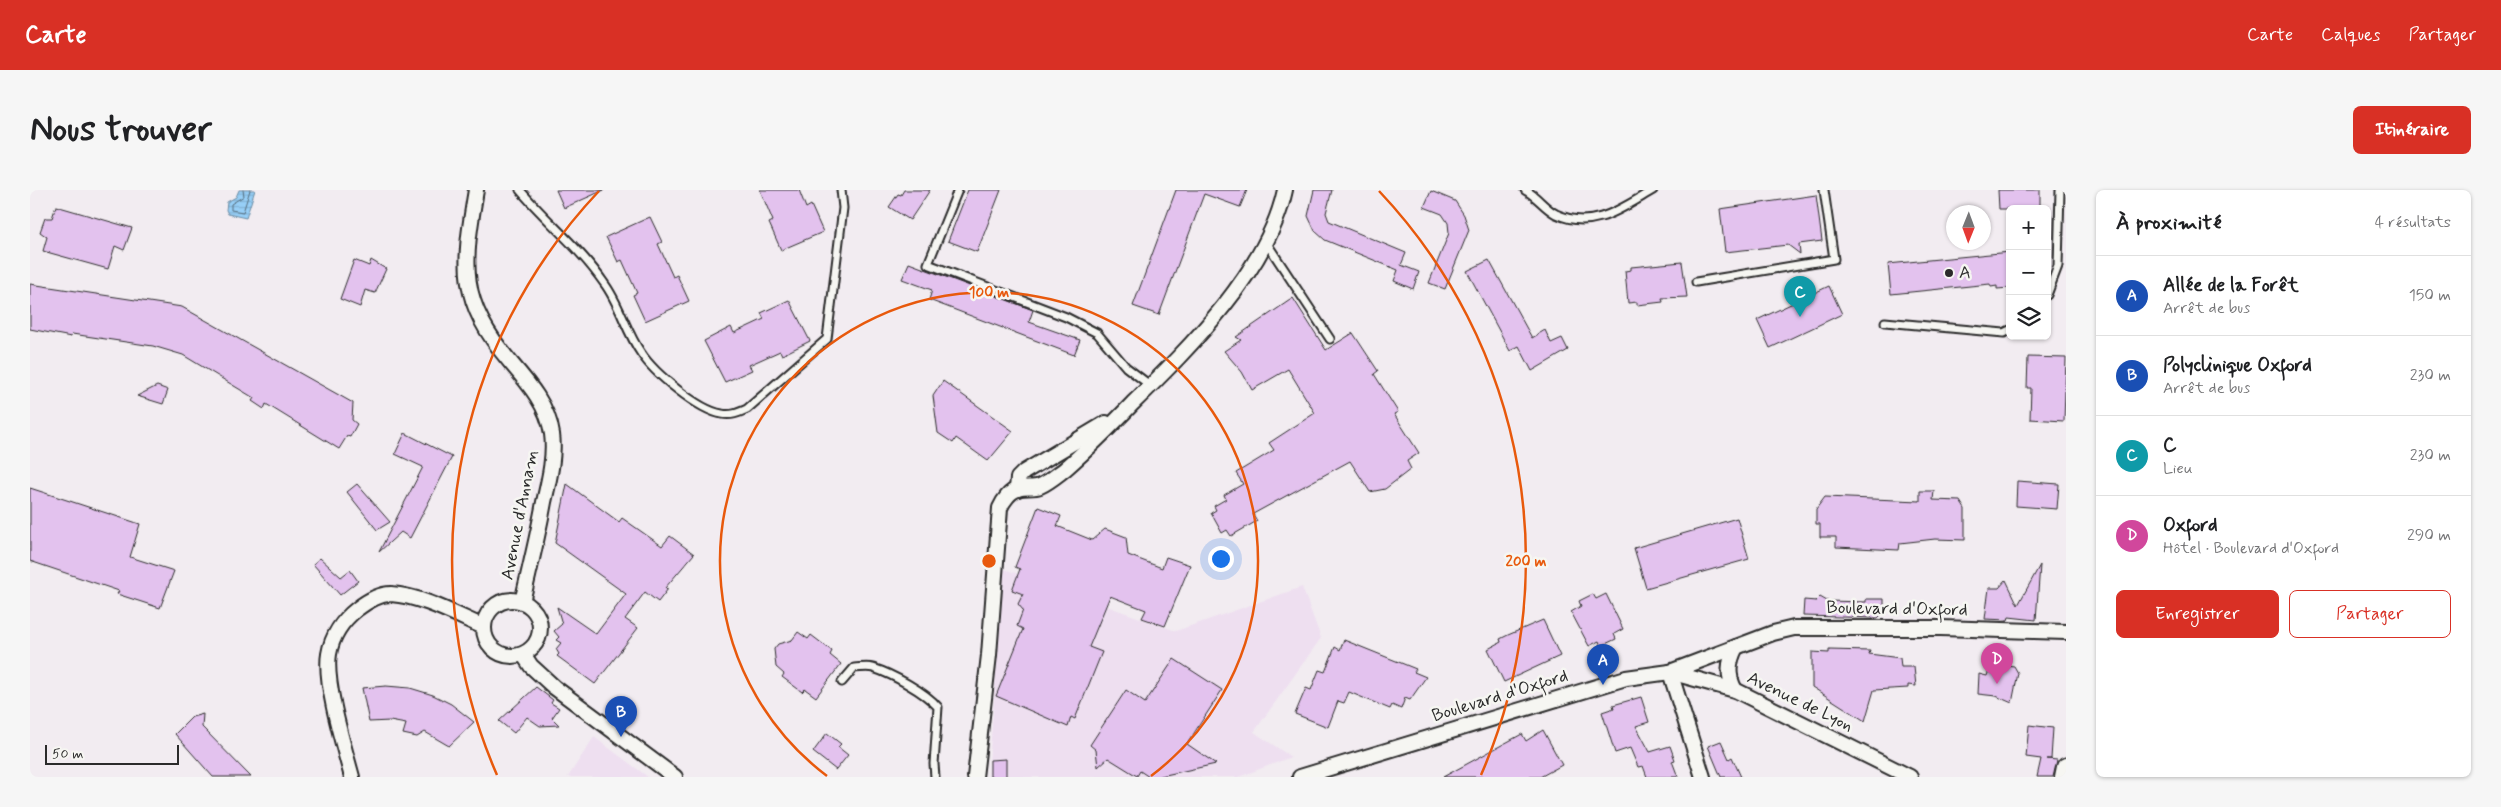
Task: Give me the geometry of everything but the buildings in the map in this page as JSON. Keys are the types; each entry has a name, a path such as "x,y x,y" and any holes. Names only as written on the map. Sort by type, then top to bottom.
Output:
{"street":[{"name":"Avenue d'Annam","path":"476,190 467,253 470,294 476,312 486,329 540,400 552,434 553,453 549,481 522,602"},
{"path":"975,777 989,655 998,515 1004,500 1018,488 1039,486 1050,480 1096,441 1208,325 1238,286 1266,242 1280,210 1286,190"},
{"path":"1018,488 1018,478 1024,472 1081,440 1128,409"},
{"path":"352,777 328,672 329,652 338,628 353,612 369,600 388,594 405,596 484,627"},
{"path":"504,601 522,602 537,614 540,623 537,641 523,654 505,655 496,651 486,636 484,627 490,611 497,605 504,601"},
{"name":"Boulevard d'Oxford","path":"1300,777 1618,681 1670,672 1773,633 1809,626 2066,632"},
{"path":"1735,690 1730,681 1729,670 1730,659 1736,647"},
{"path":"523,654 531,666 554,687 673,776"},
{"path":"1670,672 1703,777"},
{"name":"Avenue de Lyon","path":"1670,672 1735,690 1910,777"},
{"path":"2064,777 2066,767"}],"lane":[{"path":"520,190 546,216 604,282 641,354 657,371 691,399 712,412 732,415 747,409 826,339 843,208 841,190"},
{"path":"958,190 928,264 1066,317 1097,333 1126,367 1151,386"},
{"path":"1525,190 1556,214 1571,219 1594,220 1608,216 1653,190"},
{"path":"1696,282 1834,259 1824,190"},
{"path":"2051,284 2058,266 2060,190"},
{"path":"1266,242 1330,339"},
{"path":"1885,322 2006,332"},
{"path":"842,682 854,668 871,667 886,673 930,698 938,707 934,764 935,777"}],"shaded area":[{"path":"1004,569 1176,631 1302,587 1321,638 1254,732 1291,757 1239,777 988,777"},
{"path":"594,737 648,777 568,777"}],"water":[{"path":"239,190 255,190 246,218 228,214 226,210 227,202 236,197"}],"place":[{"name":"A","path":"1949,273"},
{"name":"C","path":"1800,317"},
{"name":"Oxford","path":"1997,684"},
{"name":"Allée de la Forêt","path":"1603,685"},
{"name":"Polyclinique Oxford","path":"621,737"}]}
